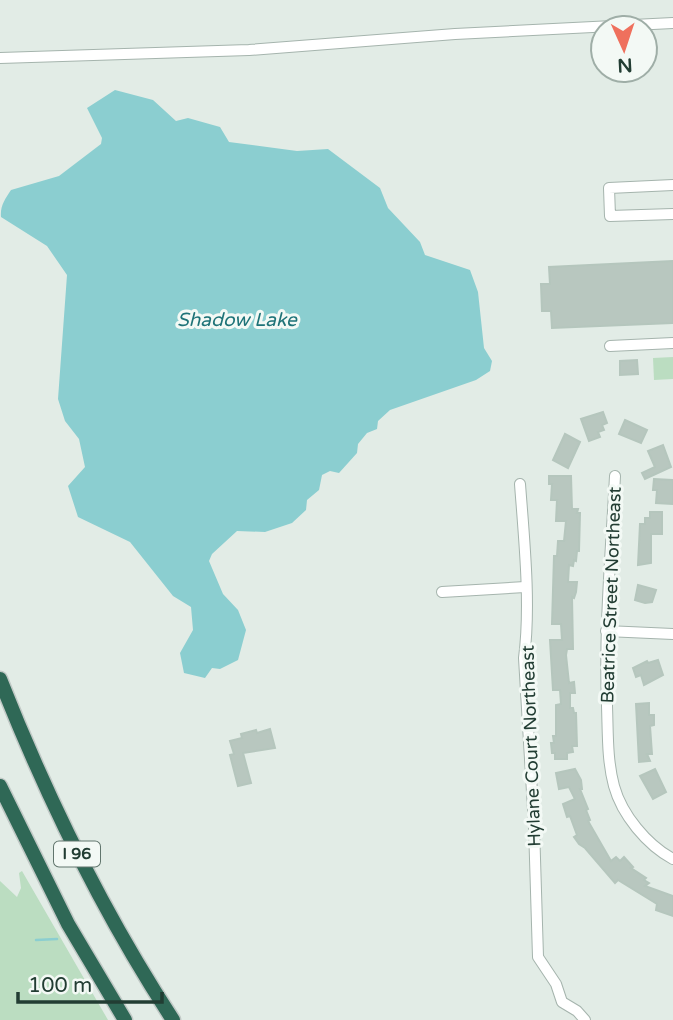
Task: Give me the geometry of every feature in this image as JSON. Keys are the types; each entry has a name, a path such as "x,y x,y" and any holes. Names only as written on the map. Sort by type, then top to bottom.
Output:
{"highway":[{"name":"I 96","path":"0,679 74,848 126,944 173,1020"},
{"name":"I 96","path":"0,786 68,924 125,1020"}],"street":[{"path":"0,58 249,50 454,34 673,23"},
{"path":"673,185 609,188 610,216 673,214"},
{"path":"610,346 673,343"},
{"name":"Beatrice Street Northeast","path":"615,476 606,631 608,738 614,788 626,813 645,837 673,859"},
{"name":"Hylane Court Northeast","path":"520,484 525,587 524,658 534,826 538,957 556,984 562,1002 586,1020"},
{"path":"442,592 525,587"},
{"path":"606,631 673,634"}],"green space":[{"path":"673,357 673,379 654,380 653,358"},
{"path":"22,871 108,1020 0,1020 0,881 17,897 21,888 19,873"}],"water":[{"name":"Shadow Lake","path":"115,90 153,100 176,121 188,118 220,127 229,142 297,151 328,149 380,188 388,208 420,242 425,255 470,270 478,292 484,348 492,361 490,371 476,380 390,410 378,421 377,429 367,433 358,444 357,453 339,473 330,471 322,475 319,490 307,500 306,510 292,523 265,532 237,531 212,554 209,561 223,594 238,610 246,630 238,660 220,669 212,668 205,678 184,673 180,653 193,630 191,607 173,596 130,542 78,517 68,486 85,467 79,439 65,421 58,399 67,275 47,246 1,217 2,206 11,190 59,176 101,144 102,138 87,108"}],"building":[{"path":"673,261 673,323 552,328 551,311 542,311 541,284 550,284 549,267"},
{"path":"637,360 638,374 620,375 620,361"},
{"path":"603,412 607,423 602,425 604,430 598,432 600,437 589,441 581,419"},
{"path":"625,420 647,430 641,443 619,434"},
{"path":"565,434 580,442 568,468 553,460"},
{"path":"663,445 671,467 645,479 642,473 655,467 648,451"},
{"path":"549,476 571,476 572,509 578,509 577,513 580,513 579,551 573,566 569,565 568,582 577,582 574,598 572,597 573,649 567,649 566,655 569,683 574,682 575,693 570,693 570,708 576,713 577,746 572,746 573,752 567,753 567,759 555,759 551,743 554,743 553,736 556,736 556,705 561,704 560,690 553,690 550,640 562,640 561,624 552,624 554,556 557,556 558,541 564,541 566,521 556,521 557,500 551,500 552,484 549,484"},
{"path":"654,479 673,480 673,504 656,503"},
{"path":"650,512 662,512 662,534 651,534 651,563 638,565 640,524 645,524 645,518 650,518"},
{"path":"638,585 656,590 652,602 635,600"},
{"path":"658,660 663,675 644,685 641,675 636,677 633,668 647,661"},
{"path":"649,703 649,715 654,715 654,725 650,726 652,754 647,754 650,761 639,762 636,704"},
{"path":"270,729 275,748 243,753 251,783 238,786 230,755 234,754 230,741 242,738 241,734"},
{"path":"575,769 581,780 580,789 588,809 588,821 611,861 616,857 620,861 624,857 633,867 631,868 646,878 644,880 649,883 645,886 673,896 673,916 656,910 657,904 618,880 615,883 574,837 577,835 563,804 575,799 569,787 559,789 556,773"},
{"path":"655,769 666,792 653,799 640,776"}],"waterway":[{"path":"36,940 57,939"}]}
